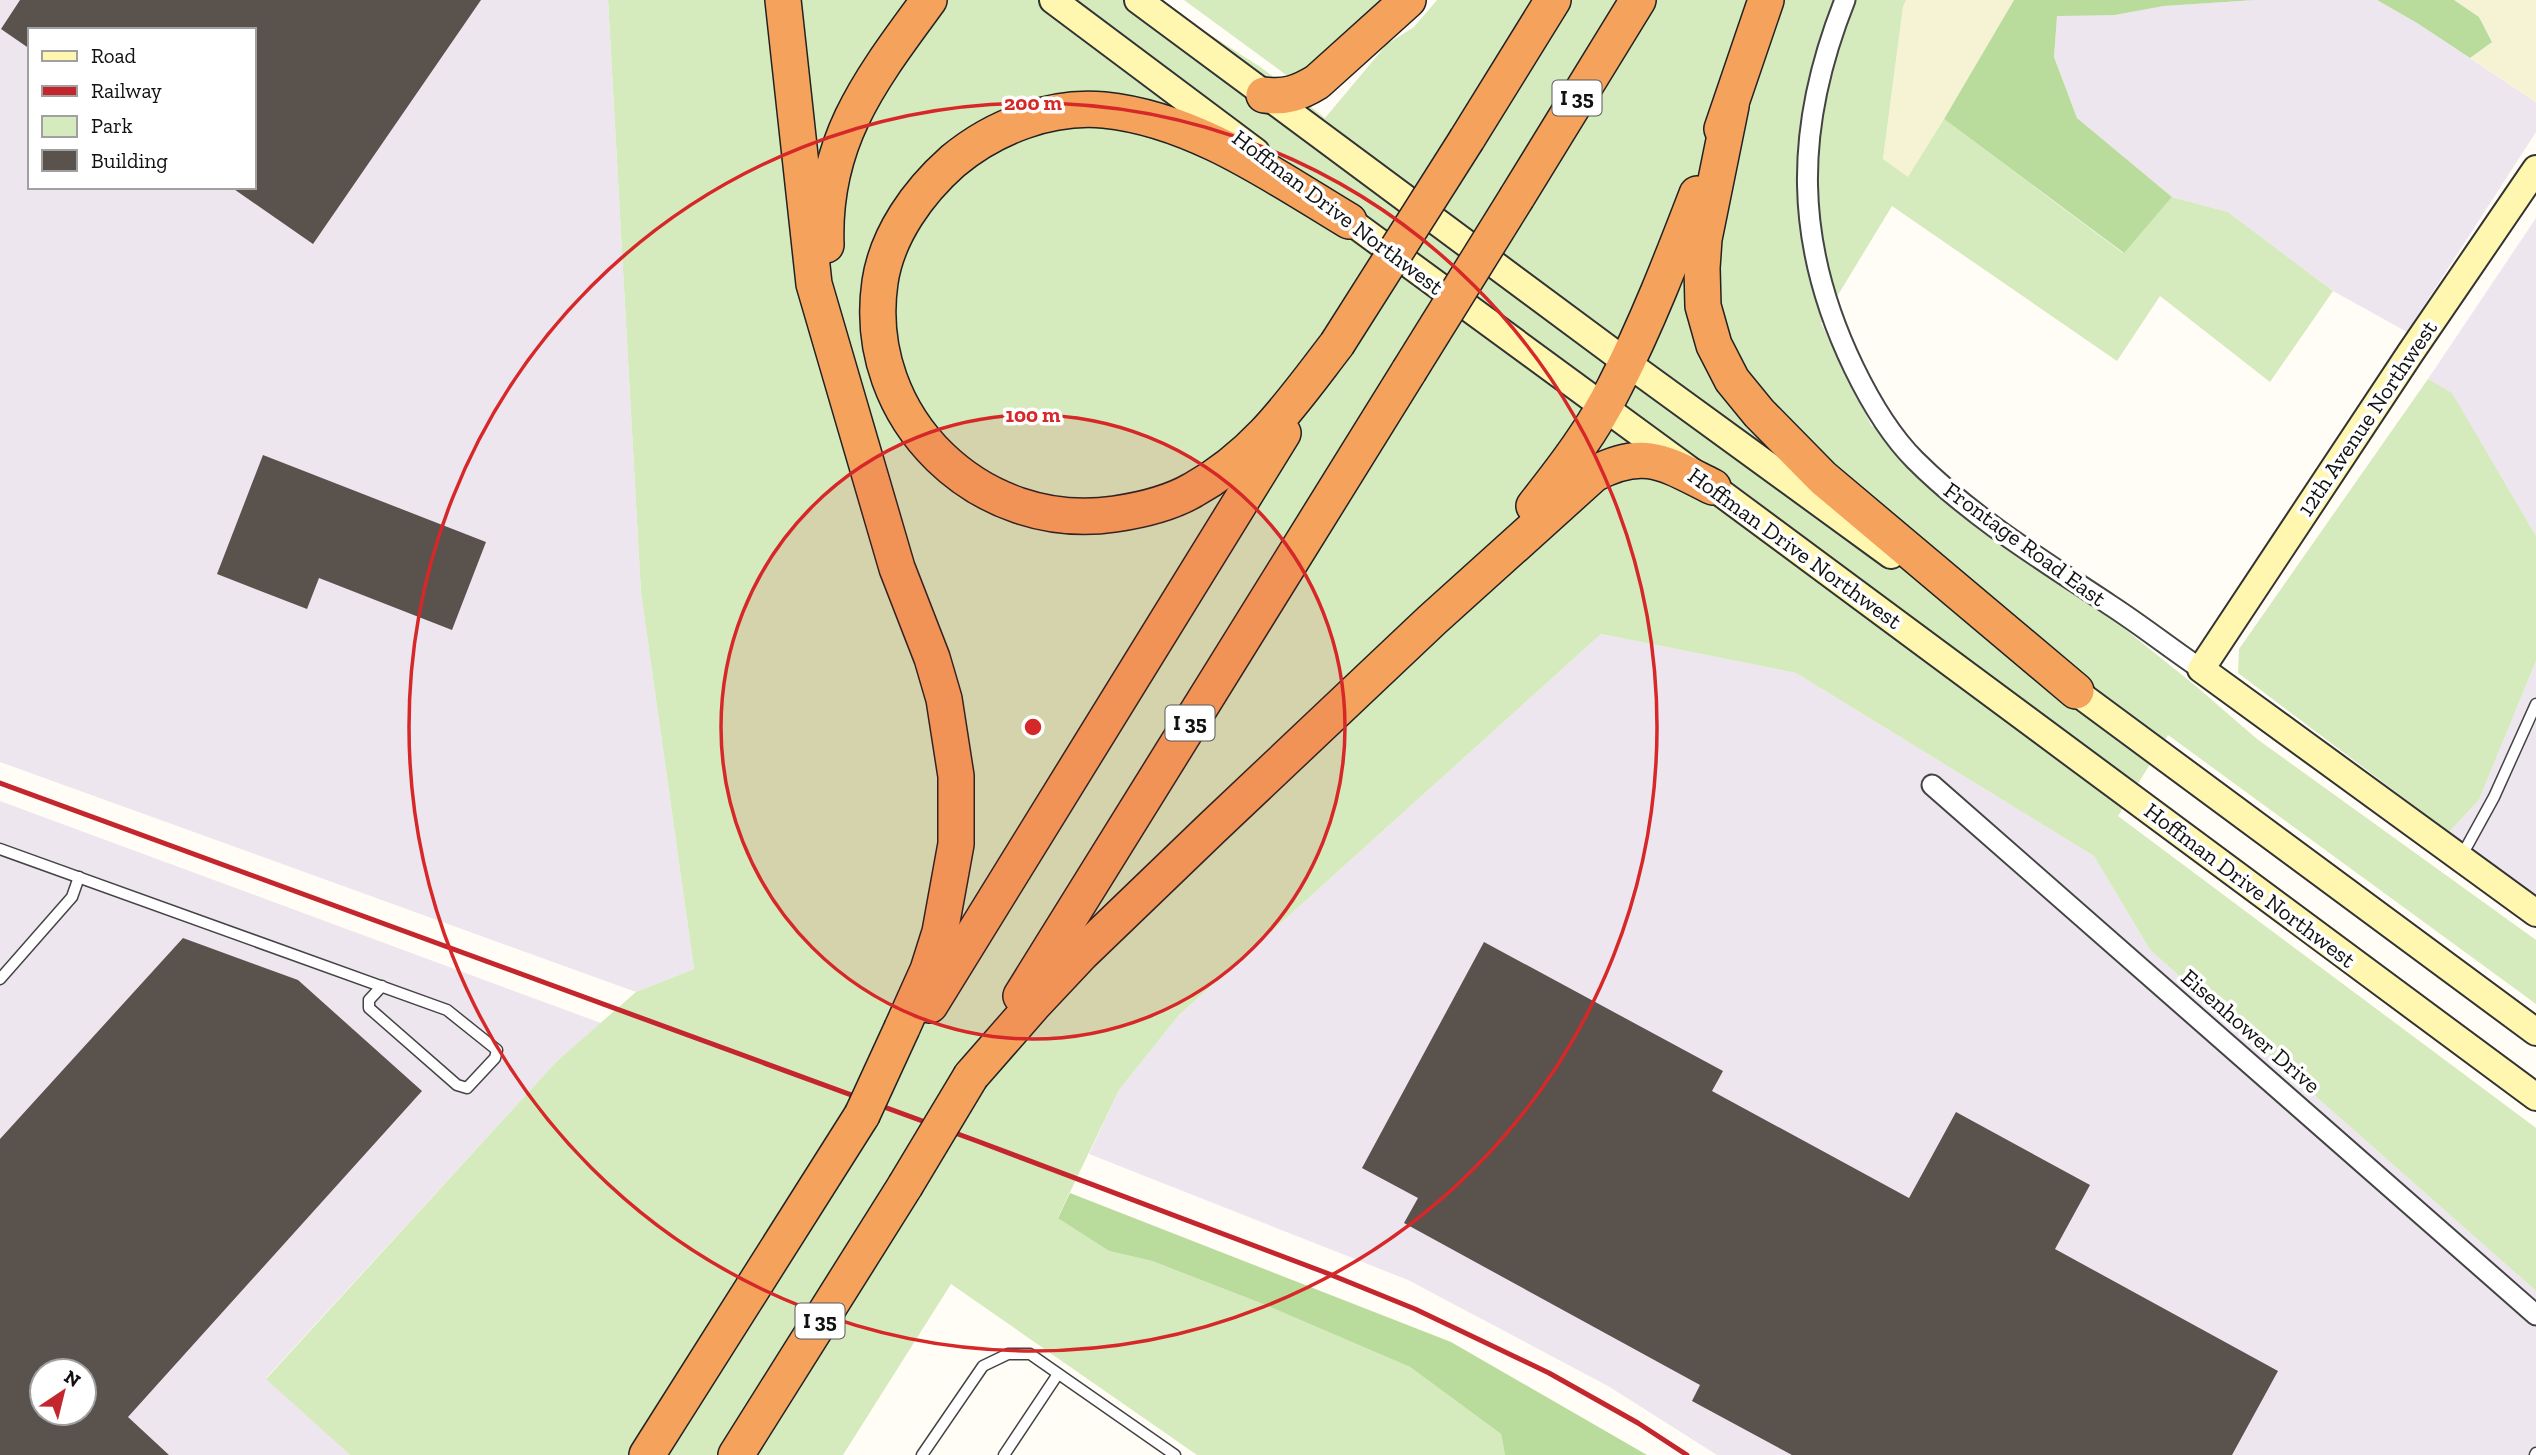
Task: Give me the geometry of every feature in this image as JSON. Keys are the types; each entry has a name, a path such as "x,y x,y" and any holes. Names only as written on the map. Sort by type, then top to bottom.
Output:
{"highway":[{"path":"783,0 814,284 897,568 938,678 956,776 956,844 940,932 906,1033"},
{"path":"843,384 825,243 832,170 852,112 929,0"},
{"path":"1264,95 1290,95 1317,82 1408,0"},
{"path":"647,1455 862,1115 906,1033 1553,0"},
{"name":"I 35","path":"736,1455 1638,0"},
{"path":"1432,621 1531,510 1559,475 1603,408 1658,294 1731,106 1766,0"},
{"path":"1731,106 1706,226 1702,268 1703,306 1714,345 1732,380 1759,413 1823,478 2076,691"},
{"path":"1338,344 1267,434 1232,465 1193,490 1167,503 1131,512 1099,517 1067,517 1004,502 947,466 924,441 905,412 880,348 880,281 902,220 921,193 943,170 969,148 999,130 1032,118 1067,111 1104,110 1143,118 1194,134 1248,160 1349,220"},
{"path":"971,1076 1081,954 1432,621 1594,474 1625,460 1640,459 1664,463 1713,487"}],"main road":[{"name":"Hoffman Drive Northwest","path":"1053,0 2530,1091"},
{"path":"1138,0 2536,1032"},
{"name":"12th Avenue Northwest","path":"2201,669 2536,169"},
{"name":"Frontage Road East","path":"2201,669 2536,913"}],"street":[{"name":"Frontage Road East","path":"1845,0 1818,85 1809,124 1807,181 1810,225 1821,286 1844,347 1864,389 1886,424 1912,457 1944,488 2031,553 2201,669"},
{"name":"Eisenhower Drive","path":"1933,785 2536,1315"}],"lane":[{"path":"2460,858 2494,797 2536,704"},
{"path":"0,849 382,986 447,1010 497,1050 495,1058 467,1088 457,1085 369,1008 369,1000 382,986"},
{"path":"0,979 72,897 79,877"},
{"path":"922,1455 983,1366 1008,1354 1030,1354 1175,1455"},
{"path":"1004,1455 1058,1374"}],"shaded area":[{"path":"0,0 608,0 641,593 694,969 636,992 0,762"},
{"path":"1906,0 2014,0 1909,178 1883,160"},
{"path":"2255,0 2377,0 2417,23 2536,102 2536,132 2407,332 2333,291 2228,212 2172,197 2077,118 2054,57 2057,15 2115,15 2164,6"},
{"path":"2454,0 2536,0 2536,102 2470,58 2492,41 2479,17"},
{"path":"2536,218 2536,536 2452,394 2428,379"},
{"path":"1601,634 1796,673 2094,856 2150,950 2536,1291 2536,1455 1717,1455 1608,1386 1408,1280 1089,1154 1119,1090 1179,1015"},
{"path":"2536,661 2536,895 2449,832 2479,800"},
{"path":"0,801 601,1023 557,1061 266,1378 350,1455 0,1455"}],"green space":[{"path":"608,0 1156,0 1262,68 1325,118 1387,44 1414,27 1437,0 1906,0 1883,159 1908,177 1944,119 2123,253 2172,197 2228,212 2333,291 2270,382 2160,296 2117,361 1892,206 1821,323 1871,425 2197,687 2257,739 2536,940 2536,1004 2168,735 2118,816 2536,1128 2536,1291 2150,950 2094,856 1796,673 1601,634 1179,1015 1119,1090 1058,1217 1109,1251 1152,1261 1263,1304 1410,1367 1501,1434 1505,1455 1197,1455 951,1284 843,1455 350,1455 266,1379 557,1061 636,992 694,969 641,593"},
{"path":"1184,0 1419,0 1342,84 1293,80"},
{"path":"2014,0 2255,0 2164,6 2115,15 2057,16 2054,57 2077,118 2172,197 2124,253 1944,119"},
{"path":"2377,0 2454,0 2479,17 2492,42 2470,58"},
{"path":"2428,379 2452,393 2536,536 2536,661 2479,800 2449,832 2238,673 2239,649"},
{"path":"1070,1193 1451,1342 1647,1455 1505,1455 1501,1434 1410,1367 1263,1304 1152,1261 1109,1251 1058,1218"}],"building":[{"path":"20,0 481,0 313,244 234,189 256,189 256,28 28,28 28,48 1,29"},
{"path":"263,455 486,542 452,630 319,578 307,609 217,574"},
{"path":"183,938 298,980 422,1091 128,1417 169,1455 0,1455 0,1139"},
{"path":"1484,942 1723,1071 1712,1091 1909,1198 1956,1112 2090,1185 2055,1249 2278,1371 2232,1455 1792,1455 1692,1401 1700,1385 1404,1223 1418,1198 1362,1168"}],"railway":[{"path":"0,783 977,1141 1324,1272 1415,1309 1549,1373 1638,1423 1687,1455"}]}
